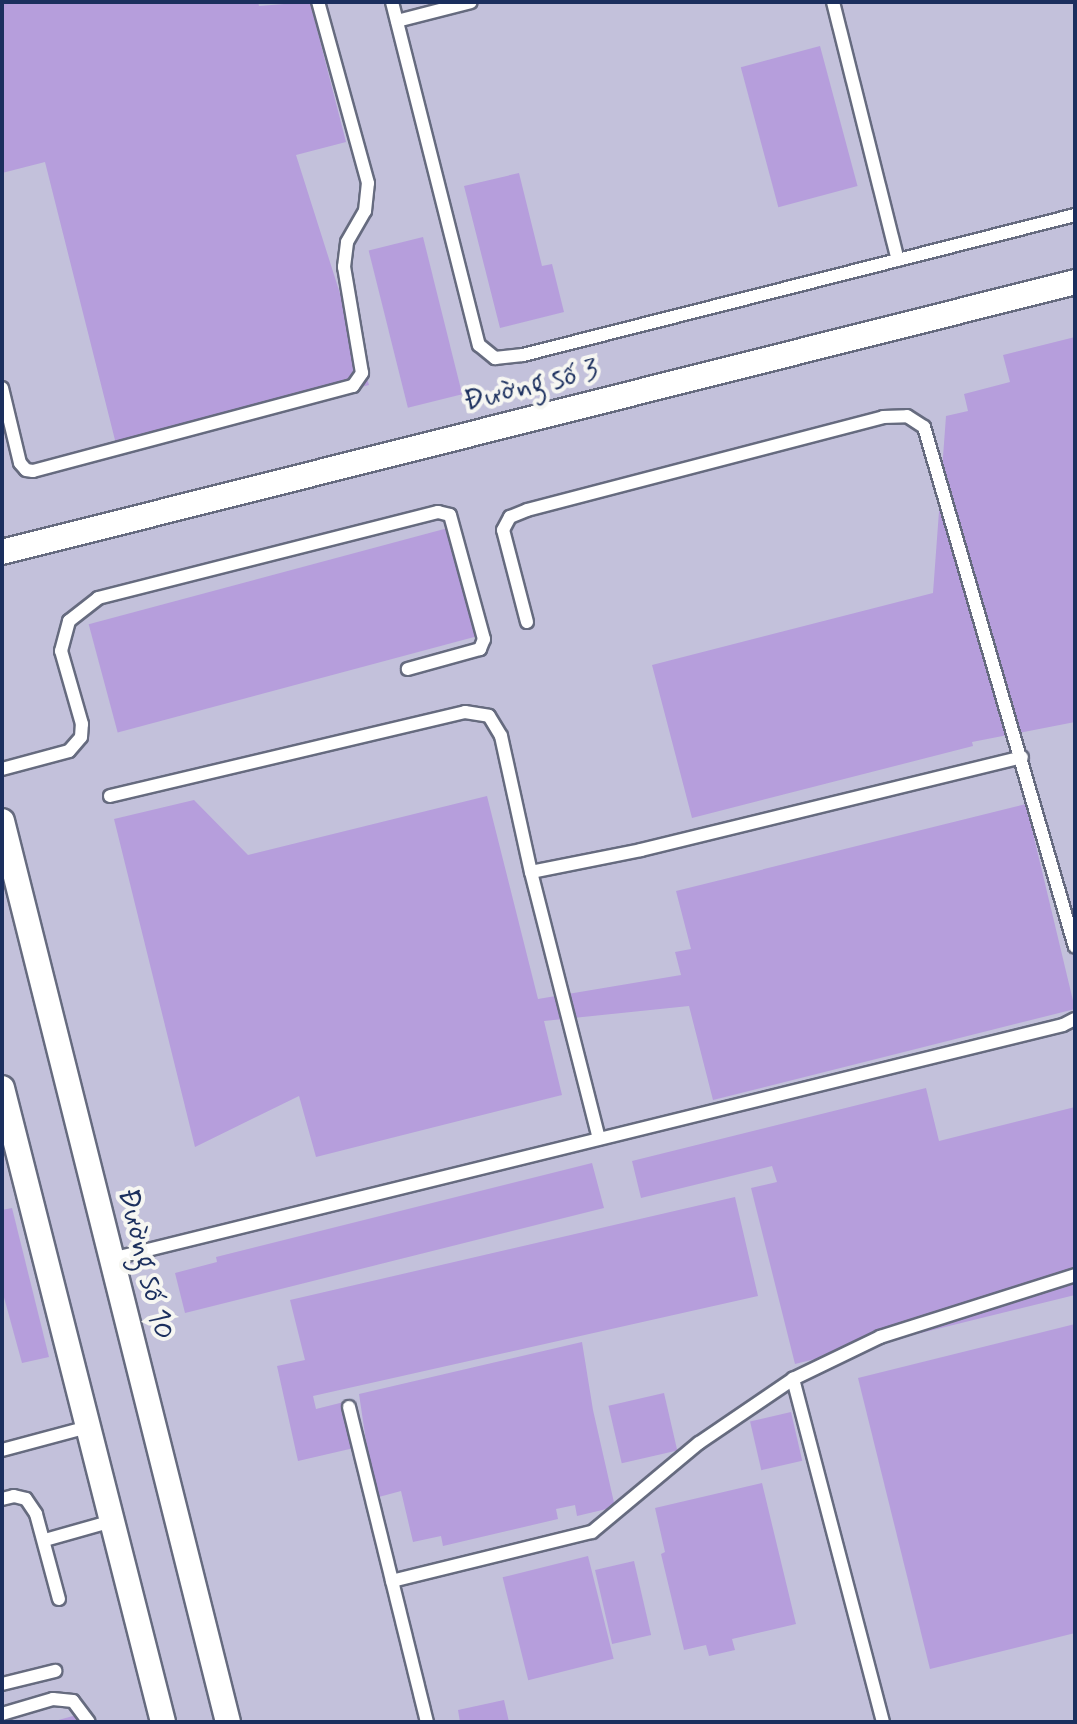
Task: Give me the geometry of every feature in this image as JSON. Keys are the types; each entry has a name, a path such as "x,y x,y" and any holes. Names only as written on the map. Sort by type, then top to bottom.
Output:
{"street":[{"name":"Đường số 3","path":"2,552 1075,282"},
{"name":"Đường số 10","path":"2,821 228,1722"},
{"path":"2,1088 163,1722"}],"lane":[{"path":"2,388 20,463 26,470 33,471 353,386 362,373 344,267 347,242 365,211 368,183 318,2"},
{"path":"392,2 479,345 495,358 523,355 1075,215"},
{"path":"397,21 471,2"},
{"path":"833,2 898,260"},
{"path":"527,622 503,530 510,517 883,417 907,416 924,427 1075,947"},
{"path":"2,769 69,751 81,737 82,724 61,651 69,621 98,598 438,512 450,515 484,639 480,649 408,669"},
{"path":"110,796 465,712 489,716 501,736 531,872 599,1138"},
{"path":"531,872 641,850 1022,757"},
{"path":"111,1259 1063,1025 1075,1019"},
{"path":"392,1581 592,1532 626,1507 699,1443 793,1379 880,1337 1075,1275"},
{"path":"793,1379 883,1722"},
{"path":"349,1407 427,1722"},
{"path":"2,1450 88,1427"},
{"path":"2,1499 14,1496 26,1499 36,1514 59,1599"},
{"path":"45,1540 112,1521"},
{"path":"2,1684 55,1671"},
{"path":"2,1714 53,1699 73,1701 89,1722"}],"shaded area":[{"path":"2,2 1075,2 1075,1722 2,1722"}],"building":[{"path":"2,2 258,2 259,6 310,2 346,142 296,155 369,385 117,448 45,162 2,173"},
{"path":"820,46 858,186 778,207 741,67"},
{"path":"519,173 542,266 552,264 564,312 500,328 464,186"},
{"path":"423,237 462,394 408,408 369,251"},
{"path":"1075,337 1075,722 972,742 973,746 692,818 652,665 933,593 946,416 968,411 964,394 1010,382 1003,355"},
{"path":"448,528 477,636 118,732 89,624"},
{"path":"487,796 538,999 681,975 675,952 691,949 676,891 1026,804 1075,1009 713,1100 689,1006 544,1021 562,1095 316,1157 299,1096 195,1147 114,819 194,800 248,855"},
{"path":"926,1088 939,1141 1075,1107 1075,1295 795,1364 751,1188 777,1182 772,1166 641,1198 632,1161"},
{"path":"592,1163 604,1208 185,1313 175,1273 217,1262 216,1257"},
{"path":"735,1197 758,1296 313,1396 316,1409 344,1402 354,1448 298,1461 277,1366 305,1360 290,1300"},
{"path":"12,1208 49,1357 22,1363 2,1290 2,1210"},
{"path":"1075,1324 1075,1633 930,1669 858,1378"},
{"path":"582,1342 593,1410 615,1507 577,1516 575,1505 556,1509 558,1519 443,1546 441,1536 413,1542 401,1491 375,1498 366,1462 369,1461 359,1394"},
{"path":"664,1393 677,1450 622,1463 608,1406"},
{"path":"791,1412 802,1461 761,1470 750,1421"},
{"path":"762,1483 796,1624 732,1639 735,1650 709,1656 706,1645 684,1650 661,1554 665,1552 655,1508"},
{"path":"588,1556 614,1659 528,1680 503,1577"},
{"path":"634,1561 651,1635 612,1644 595,1570"},
{"path":"504,1700 509,1722 460,1722 458,1710"},
{"path":"80,1714 82,1722 55,1722 55,1721"}]}
